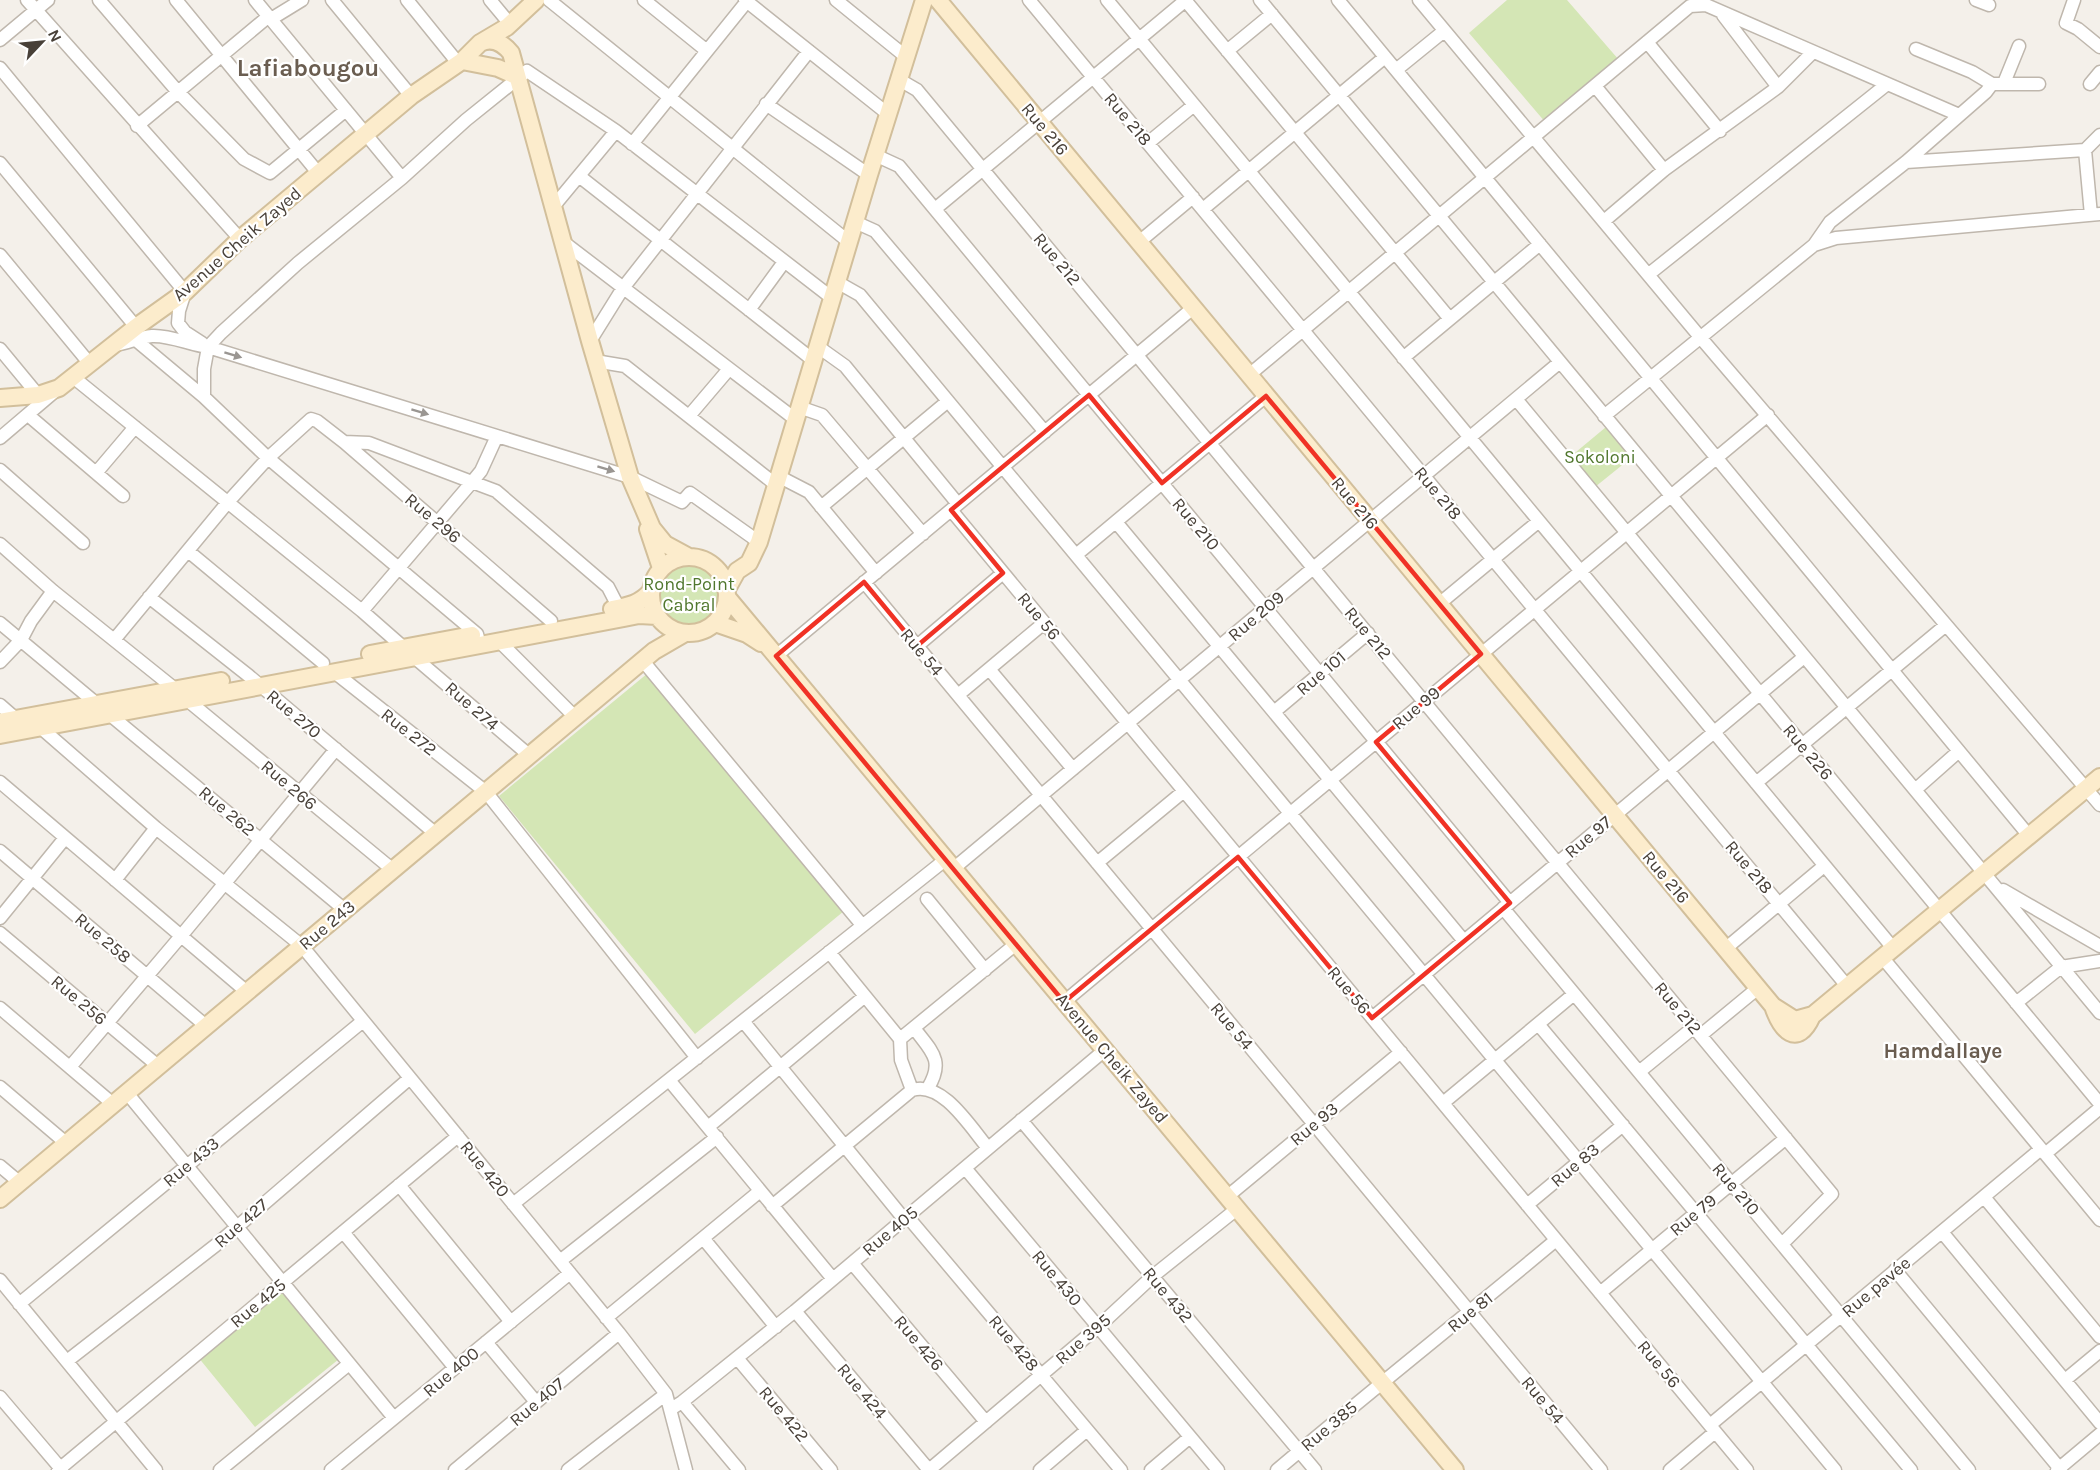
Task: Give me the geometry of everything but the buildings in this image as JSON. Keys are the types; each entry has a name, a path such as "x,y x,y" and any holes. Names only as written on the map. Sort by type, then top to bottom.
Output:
{"street":[{"path":"27,0 240,239"},
{"path":"0,40 48,0"},
{"path":"99,0 178,92 244,159 270,172 346,110"},
{"path":"176,0 319,174"},
{"path":"255,0 402,178"},
{"path":"137,126 270,18 302,0"},
{"path":"332,0 411,96"},
{"path":"406,0 460,62 493,67 508,65 512,56"},
{"path":"490,0 509,25 517,77 595,361 632,483 661,568"},
{"name":"Avenue Cheik Zayed","path":"0,398 38,395 59,388 116,345 136,334 185,292 240,239 411,96 460,62 478,44 509,25 536,0"},
{"path":"549,0 849,242"},
{"path":"644,0 706,51"},
{"path":"632,144 746,0 888,114"},
{"path":"836,0 905,56"},
{"path":"0,705 8,721 103,709 478,639 551,621 622,613 658,617 667,626 685,633 696,633 716,623 724,611 727,593 737,571 750,562 759,542 905,56 924,0"},
{"name":"Rue 216","path":"938,0 1773,1006 1795,1020 1813,1015 1847,986"},
{"name":"Rue 218","path":"1029,0 1847,986"},
{"path":"1107,0 1824,866 1888,953 2100,1220"},
{"path":"935,209 1185,0 1450,319"},
{"path":"1260,0 2100,1013"},
{"path":"1338,0 2030,837"},
{"path":"1419,0 1700,337 2100,805"},
{"path":"1976,0 1989,5"},
{"path":"2074,0 2066,23 2078,29 2100,47"},
{"path":"1249,375 1690,6 1706,5 1959,115"},
{"path":"1720,12 1778,87"},
{"path":"1227,51 1272,15"},
{"path":"1396,70 1444,31"},
{"path":"512,56 502,44 486,40 478,44 475,51 478,58 517,77"},
{"path":"1647,42 1720,131"},
{"path":"1604,416 1814,245 1830,222 1906,162 1998,83 2019,46"},
{"path":"1916,49 1998,83 2039,84"},
{"path":"590,341 623,288 808,51"},
{"path":"1604,221 1665,170 1778,87 1813,52"},
{"path":"1203,209 1385,57"},
{"path":"0,68 185,292 178,322 184,332 208,347"},
{"path":"204,397 204,369 208,347 298,262 402,178 465,120 517,77 525,71 530,71 616,131 784,262 834,290 860,295 1835,1470"},
{"path":"2090,84 2100,72"},
{"name":"Rue 212","path":"898,79 917,90 1832,1194 1782,1244"},
{"path":"1649,274 1886,85"},
{"path":"1595,86 1665,170"},
{"path":"766,104 869,175"},
{"path":"1148,143 1194,105"},
{"path":"553,207 616,131"},
{"path":"1906,162 2085,150 2100,135"},
{"path":"1814,245 1836,238 2095,214 2095,194 2085,150"},
{"name":"Rue 210","path":"875,155 899,166 935,209 1320,673 1507,905 1574,994 1969,1470"},
{"path":"0,163 136,334 268,458 399,567 478,639 499,641 622,613 645,598 651,591"},
{"name":"Rue 56","path":"579,176 749,310 815,353 845,366 904,438 1003,573 1747,1470"},
{"path":"1139,243 1193,197"},
{"path":"855,222 875,231 1045,432"},
{"path":"562,241 729,369 797,413 822,415 923,534"},
{"path":"1403,358 1540,244"},
{"path":"0,255 90,364"},
{"path":"749,310 784,262"},
{"path":"772,651 876,573 1193,308"},
{"path":"136,334 163,337 208,347 497,436 682,502 690,493 759,542"},
{"path":"0,349 38,395"},
{"path":"595,361 625,366 688,416 777,480 809,492 876,573"},
{"name":"Rue 209","path":"513,1204 862,925 1041,795 1560,362"},
{"path":"688,416 729,369"},
{"name":"Rue 274","path":"73,377 362,611 530,756"},
{"path":"0,438 59,388"},
{"path":"1076,555 1266,396"},
{"name":"Rue 226","path":"1516,399 2100,1106"},
{"path":"821,507 948,401"},
{"path":"28,415 123,496"},
{"name":"Rue 99","path":"1065,1002 1768,415"},
{"name":"Rue 296","path":"268,458 311,419 317,421 551,621"},
{"path":"96,473 135,427"},
{"path":"362,611 481,471 497,436"},
{"path":"344,442 369,443 496,491 608,587 622,613"},
{"path":"114,640 228,502 268,458"},
{"path":"0,470 83,543"},
{"path":"632,483 652,528 665,544 689,556 711,563 719,571 727,593"},
{"path":"1439,604 1539,521"},
{"path":"1116,522 1464,941"},
{"name":"Rue 266","path":"0,544 53,591 393,870"},
{"name":"Rue 272","path":"188,550 328,667 486,792 697,1058"},
{"path":"689,556 674,560 661,568 654,579 651,600 658,617 658,639 649,656 862,925"},
{"path":"719,571 737,571"},
{"path":"917,646 1003,573"},
{"name":"Rue 54","path":"864,582 1600,1470"},
{"path":"0,662 21,640 31,621 53,591"},
{"name":"Avenue Cheik Zayed","path":"727,593 772,651 1455,1470"},
{"name":"Rue 270","path":"149,597 255,681 436,834"},
{"name":"Rue 262","path":"0,623 345,910"},
{"name":"Avenue Cheik Zayed","path":"716,623 747,634 772,651"},
{"path":"958,695 1044,623"},
{"path":"1756,783 1946,625"},
{"name":"Rue 243","path":"0,1199 575,717 649,656 685,633"},
{"name":"Rue 101","path":"1274,712 1368,633"},
{"path":"499,641 575,717"},
{"name":"Rue 97","path":"1372,1018 1804,657"},
{"path":"989,669 1072,769"},
{"path":"0,735 40,727 103,709"},
{"name":"Rue 420","path":"40,727 156,828 302,946 676,1406 686,1470"},
{"path":"70,1067 336,749"},
{"path":"1915,790 1959,752"},
{"path":"1847,986 1940,910 1989,879 2030,837 2100,777"},
{"path":"0,782 247,992"},
{"path":"1097,863 1184,791"},
{"path":"115,880 156,828"},
{"path":"0,918 64,838"},
{"name":"Rue 258","path":"0,851 206,1026"},
{"path":"1725,949 1824,866"},
{"path":"1989,879 2100,946"},
{"path":"927,899 985,969"},
{"name":"Rue 256","path":"0,933 158,1066"},
{"path":"900,1039 1016,944"},
{"path":"829,952 900,1039 901,1060 912,1090"},
{"path":"2016,1003 2061,967 2100,961"},
{"path":"1639,1072 1758,988"},
{"path":"1443,1103 1574,994"},
{"path":"560,1261 712,1132 780,1067 865,996"},
{"path":"0,1008 113,1104"},
{"name":"Rue 433","path":"19,1304 363,1020"},
{"name":"Rue 428","path":"743,1021 844,1146 1120,1470"},
{"path":"1539,1024 1807,1345 1905,1468"},
{"path":"914,1028 936,1061 937,1074 928,1089"},
{"name":"Rue 405","path":"676,1406 833,1280 1106,1049"},
{"name":"Rue 93","path":"1233,1202 1314,1125 1401,1053"},
{"name":"Rue 427","path":"67,1361 216,1245 410,1078"},
{"path":"669,1080 833,1280"},
{"path":"0,1087 66,1143"},
{"path":"772,1206 912,1090 920,1087 928,1089 952,1104 988,1148"},
{"path":"127,1093 394,1419"},
{"name":"Rue pavée","path":"1670,1470 1762,1382 1984,1197 2100,1106"},
{"name":"Rue 432","path":"1021,1120 1315,1470"},
{"name":"Rue 83","path":"1527,1205 1623,1125"},
{"name":"Rue 425","path":"60,1469 458,1136"},
{"name":"Rue 79","path":"1600,1293 1786,1138"},
{"path":"0,1166 20,1182"},
{"name":"Rue 430","path":"965,1168 1218,1470"},
{"path":"399,1185 511,1322"},
{"path":"606,1318 760,1191"},
{"path":"1984,1197 2100,1337"},
{"name":"Rue 395","path":"929,1470 1098,1327 1233,1202"},
{"path":"343,1232 454,1368"},
{"path":"1942,1232 2100,1423"},
{"path":"703,1238 776,1327"},
{"name":"Rue 81","path":"1382,1382 1556,1240"},
{"name":"Rue 426","path":"852,1263 986,1422"},
{"path":"1896,1270 2059,1469 2100,1434"},
{"name":"Rue 400","path":"331,1470 346,1466 394,1419 570,1273"},
{"path":"0,1280 156,1470"},
{"name":"Rue 424","path":"795,1311 929,1470"},
{"name":"Rue 407","path":"455,1470 619,1334"},
{"path":"486,1342 536,1402"},
{"path":"2065,1380 2100,1351"},
{"name":"Rue 422","path":"737,1358 831,1470"},
{"path":"220,1470 350,1364"},
{"name":"Rue 385","path":"1277,1470 1382,1382"},
{"path":"568,1470 666,1394"},
{"path":"0,1397 60,1469"},
{"path":"676,1406 739,1470"},
{"path":"1040,1470 1087,1430"},
{"path":"1151,1470 1190,1437"}],"highlighted area":[{"path":"1089,395 1162,483 1266,396 1481,654 1376,742 1510,903 1372,1018 1238,857 1064,1002 776,656 864,582 917,646 1003,573 951,510"}],"green space":[{"path":"1507,0 1567,0 1619,60 1546,123 1469,33"},
{"name":"Sokoloni","path":"1606,427 1631,458 1595,487 1570,457"},
{"name":"Rond-Point Cabral","path":"689,563 711,572 720,594 711,616 689,625 667,616 658,594 667,572"},
{"path":"648,673 844,911 695,1034 499,796"},
{"path":"281,1288 339,1359 255,1427 198,1357"}],"district":[{"name":"Lafiabougou","path":"308,68"},
{"name":"Hamdallaye","path":"1943,1051"}]}
